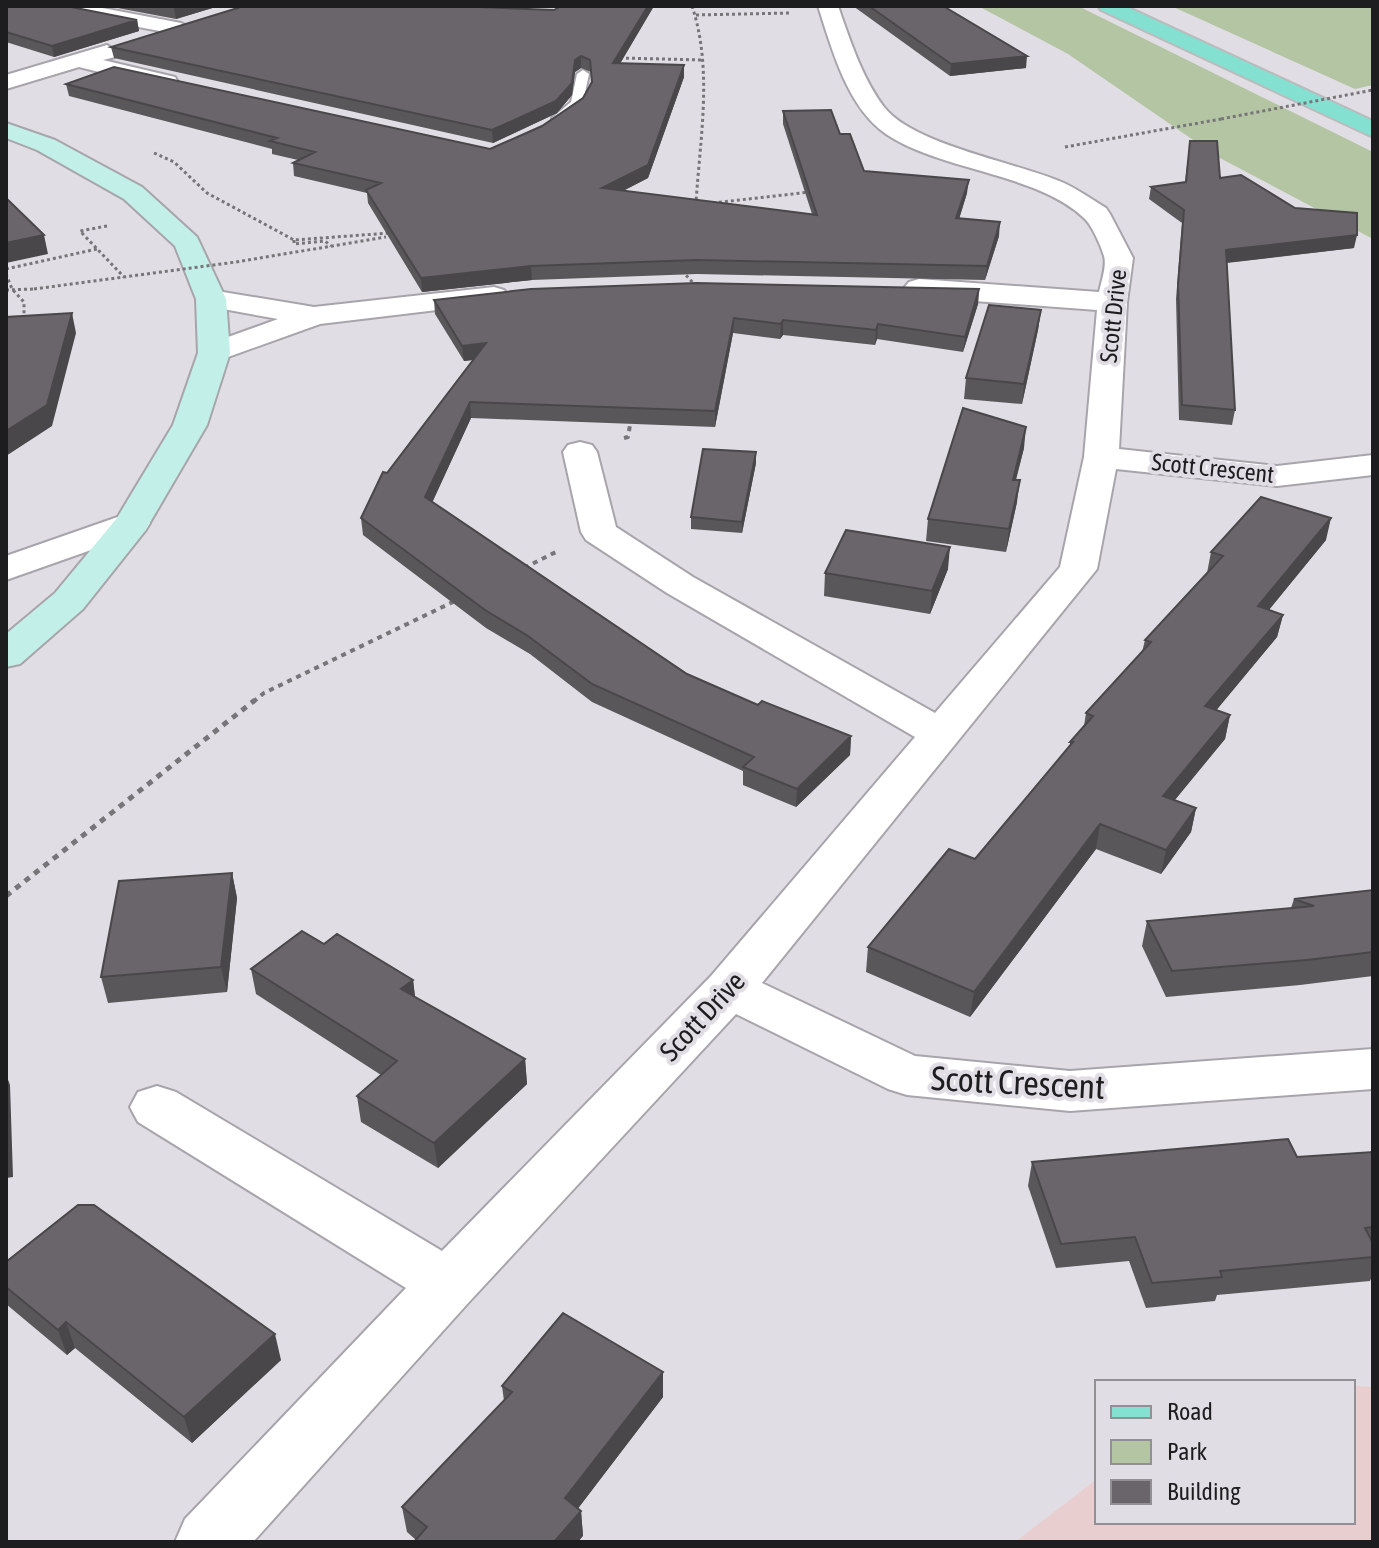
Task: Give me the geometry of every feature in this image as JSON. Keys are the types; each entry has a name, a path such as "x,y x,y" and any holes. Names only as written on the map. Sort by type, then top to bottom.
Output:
{"main road":[{"path":"1108,6 1373,130"}],"street":[{"path":"59,6 181,29"},
{"name":"Scott Drive","path":"209,1542 448,1284 729,989 1078,569 1101,457 1112,302 1119,258 1097,214 1056,189 940,149 896,130 875,112 846,58 829,9"},
{"path":"6,82 207,21"},
{"path":"80,61 185,86"},
{"path":"6,130 46,145 133,193 187,243 211,299 214,353 190,425 132,523 69,601 6,655"},
{"path":"897,288 1112,302"},
{"path":"214,353 314,316 516,294"},
{"path":"211,299 314,316"},
{"path":"580,452 599,532 680,585 941,734"},
{"name":"Scott Crescent","path":"1101,457 1277,476 1373,465"},
{"path":"6,569 132,523"},
{"name":"Scott Crescent","path":"729,989 907,1075 1070,1091 1373,1069"},
{"path":"157,1107 448,1284"}],"lane":[{"path":"548,125 574,109 581,99 583,74"}],"path":[{"path":"684,206 696,205 703,60 692,6"},
{"path":"696,15 829,9"},
{"path":"612,58 703,60"},
{"path":"1051,149 1143,135 1373,90"},
{"path":"146,150 174,162 207,193 294,240 403,232"},
{"path":"712,203 821,190"},
{"path":"6,290 124,277 398,235"},
{"path":"85,237 124,277"},
{"path":"294,240 294,244 325,241 331,246"},
{"path":"24,328 24,302 12,289 6,271 97,249"},
{"path":"678,266 697,286 694,299"},
{"path":"580,452 628,437 632,409"},
{"path":"515,572 599,532"},
{"path":"6,896 264,693 459,599"}],"shaded area":[{"path":"1355,1386 1373,1387 1373,1542 1015,1542 1095,1481 1095,1524 1355,1524"}],"green space":[{"path":"978,6 1078,6 1373,152 1373,239 1218,157 1068,54"},
{"path":"1171,6 1373,6 1373,85 1355,89"}],"building":[{"path":"6,6 66,6 137,20 52,46 6,32"},
{"path":"244,6 454,6 554,10 561,6 648,6 613,63 684,65 648,165 602,188 817,215 783,111 831,110 840,134 850,134 864,171 969,180 956,218 1000,222 987,266 697,260 531,266 421,278 366,190 381,183 293,163 315,152 270,141 277,138 66,84 114,67 490,149 542,126 583,98 592,82 590,60 581,56 575,60 572,83 556,101 492,130 111,47"},
{"path":"869,6 943,6 1027,56 951,64"},
{"path":"1190,141 1217,141 1220,178 1241,175 1295,208 1357,213 1357,235 1226,250 1235,410 1182,405 1178,285 1184,210 1151,187 1186,182"},
{"path":"6,198 44,235 6,243"},
{"path":"697,283 979,289 965,337 878,324 876,330 734,318 715,411 470,402 425,497 687,674 758,705 762,701 851,736 797,789 743,767 754,757 592,684 361,518 383,472 387,473 486,343 462,346 434,300 531,289"},
{"path":"989,305 1041,310 1024,384 966,378"},
{"path":"72,313 47,405 6,431 6,317"},
{"path":"963,408 1026,427 1013,480 1020,480 1009,529 928,519"},
{"path":"703,449 756,452 742,522 691,517"},
{"path":"1261,497 1331,518 1258,606 1283,615 1205,706 1230,715 1163,796 1196,808 1166,850 1100,824 974,992 868,947 949,849 975,859 1093,716 1086,713 1151,642 1145,640 1223,556 1211,552"},
{"path":"846,530 950,547 932,591 825,573"},
{"path":"232,873 221,967 101,977 119,881"},
{"path":"1373,890 1373,952 1172,971 1147,921 1314,906 1294,899"},
{"path":"302,931 324,944 337,934 413,980 401,989 525,1059 434,1143 357,1096 397,1061 251,969"},
{"path":"1288,1139 1297,1157 1373,1152 1373,1227 1365,1228 1373,1243 1373,1257 1220,1271 1222,1277 1152,1283 1135,1237 1061,1244 1032,1162"},
{"path":"78,1205 94,1205 275,1334 184,1417 66,1322 58,1330 6,1287 6,1262"},
{"path":"563,1313 663,1372 565,1498 581,1511 554,1542 414,1542 427,1527 402,1507 512,1392 502,1386"}]}
